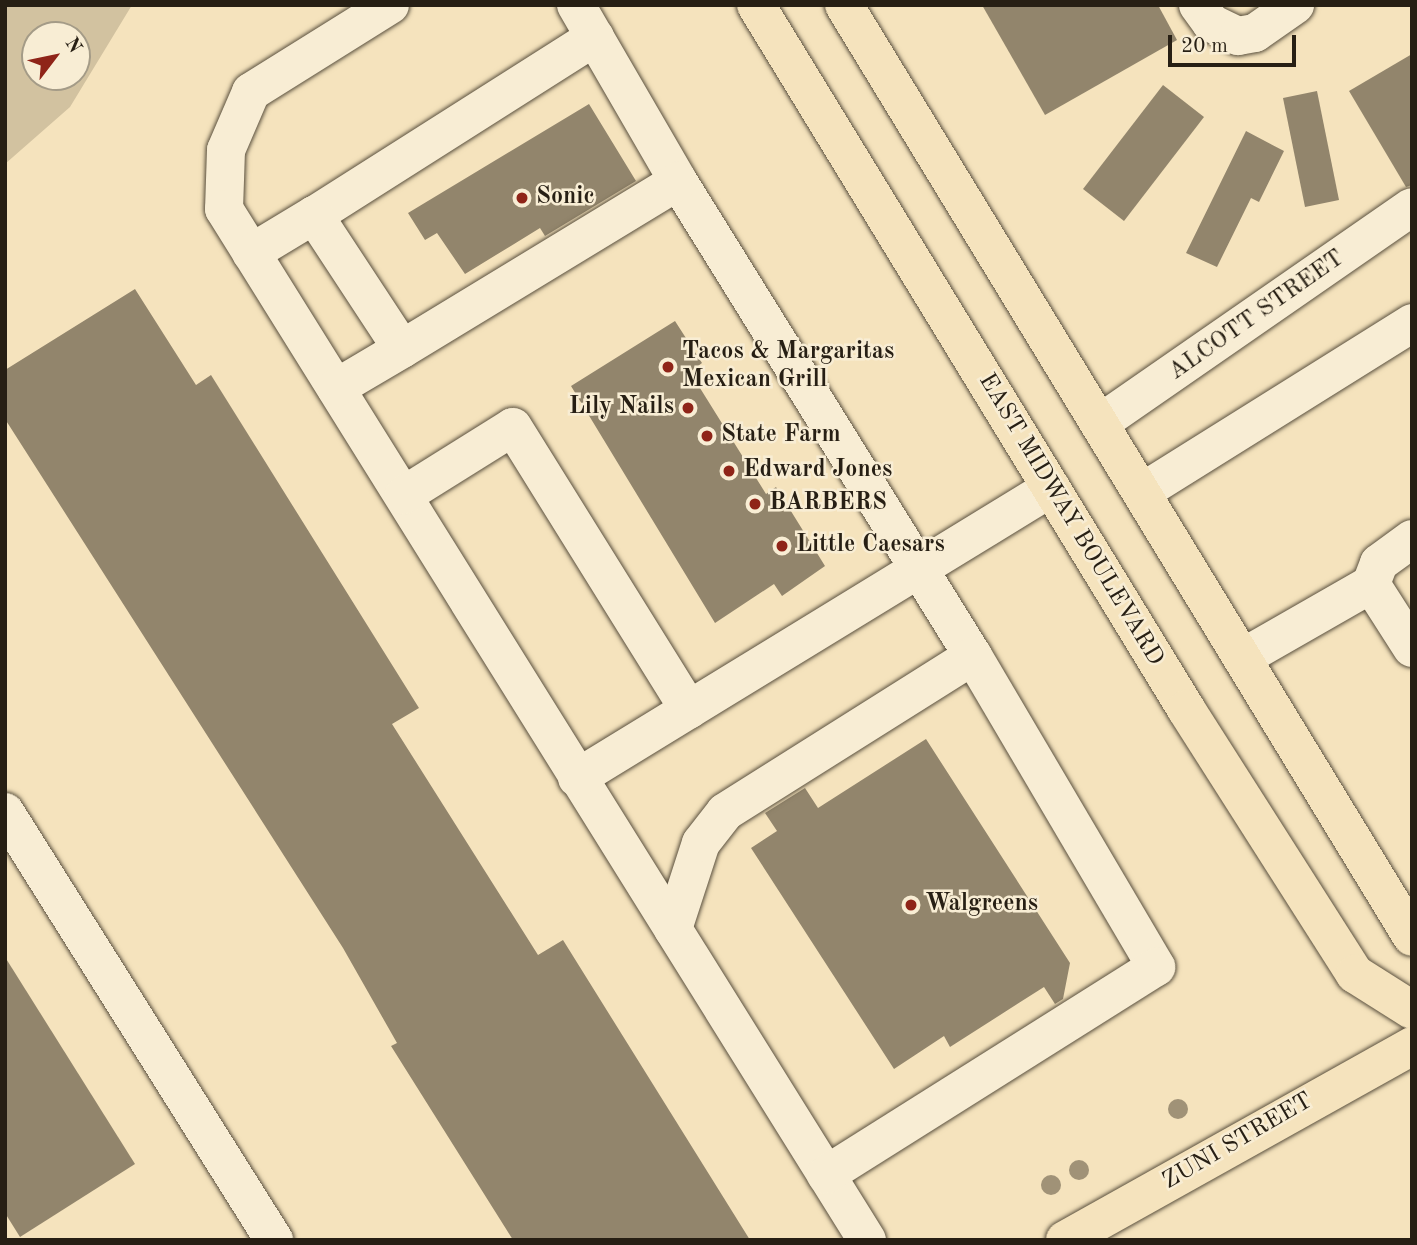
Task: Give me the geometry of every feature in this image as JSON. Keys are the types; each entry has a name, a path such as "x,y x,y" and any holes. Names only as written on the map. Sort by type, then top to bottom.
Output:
{"main road":[{"name":"EAST MIDWAY BOULEVARD","path":"756,5 1051,488 1355,974 1412,1010"},
{"path":"844,5 1412,937"},
{"name":"ZUNI STREET","path":"1065,1240 1412,1046"}],"street":[{"path":"390,5 251,92 226,150 224,209 867,1240"},
{"path":"1198,5 1211,23 1238,36 1255,33 1296,5"},
{"path":"251,253 314,215 585,21 678,181 920,568 1156,967 826,1174"},
{"path":"336,388 678,181"},
{"name":"ALCOTT STREET","path":"1100,422 1412,207"},
{"path":"314,215 402,349"},
{"path":"1142,492 1412,323"},
{"path":"404,495 513,427 689,710"},
{"path":"577,778 1051,488"},
{"path":"1242,658 1371,584 1379,563 1412,539"},
{"path":"1371,584 1412,648"},
{"path":"673,929 701,843 725,812 973,656"},
{"path":"5,812 274,1240"}],"shaded area":[{"path":"5,5 132,5 91,72 91,21 21,21 21,91 80,91 70,107 5,164"}],"building":[{"path":"982,5 1158,5 1177,40 1045,115"},
{"path":"1412,54 1412,185 1406,187 1349,91"},
{"path":"1163,85 1204,117 1124,221 1083,189"},
{"path":"1317,91 1339,200 1305,207 1283,98"},
{"name":"Sonic","path":"589,104 636,181 545,236 540,228 465,274 437,233 425,240 408,213"},
{"path":"1246,131 1284,151 1259,202 1251,198 1217,267 1186,253"},
{"path":"135,289 196,385 211,375 419,708 392,724 538,955 563,940 750,1240 513,1240 391,1046 397,1043 343,948 5,419 5,370"},
{"path":"675,321 702,363 690,372 766,494 776,487 825,566 782,596 774,584 715,623 571,386"},
{"name":"Walgreens","path":"926,739 1070,963 1063,999 1055,1004 1044,987 950,1047 944,1036 894,1069 751,848 777,831 765,813 805,788 818,808"},
{"path":"5,957 135,1164 20,1237 5,1213"}],"place":[{"name":"Sonic","path":"522,198"},
{"name":"Tacos & Margaritas Mexican Grill","path":"668,367"},
{"name":"Lily Nails","path":"688,408"},
{"name":"State Farm","path":"707,436"},
{"name":"Edward Jones","path":"729,471"},
{"name":"BARBERS","path":"755,504"},
{"name":"Little Caesars","path":"782,546"},
{"name":"Walgreens","path":"911,905"}]}
